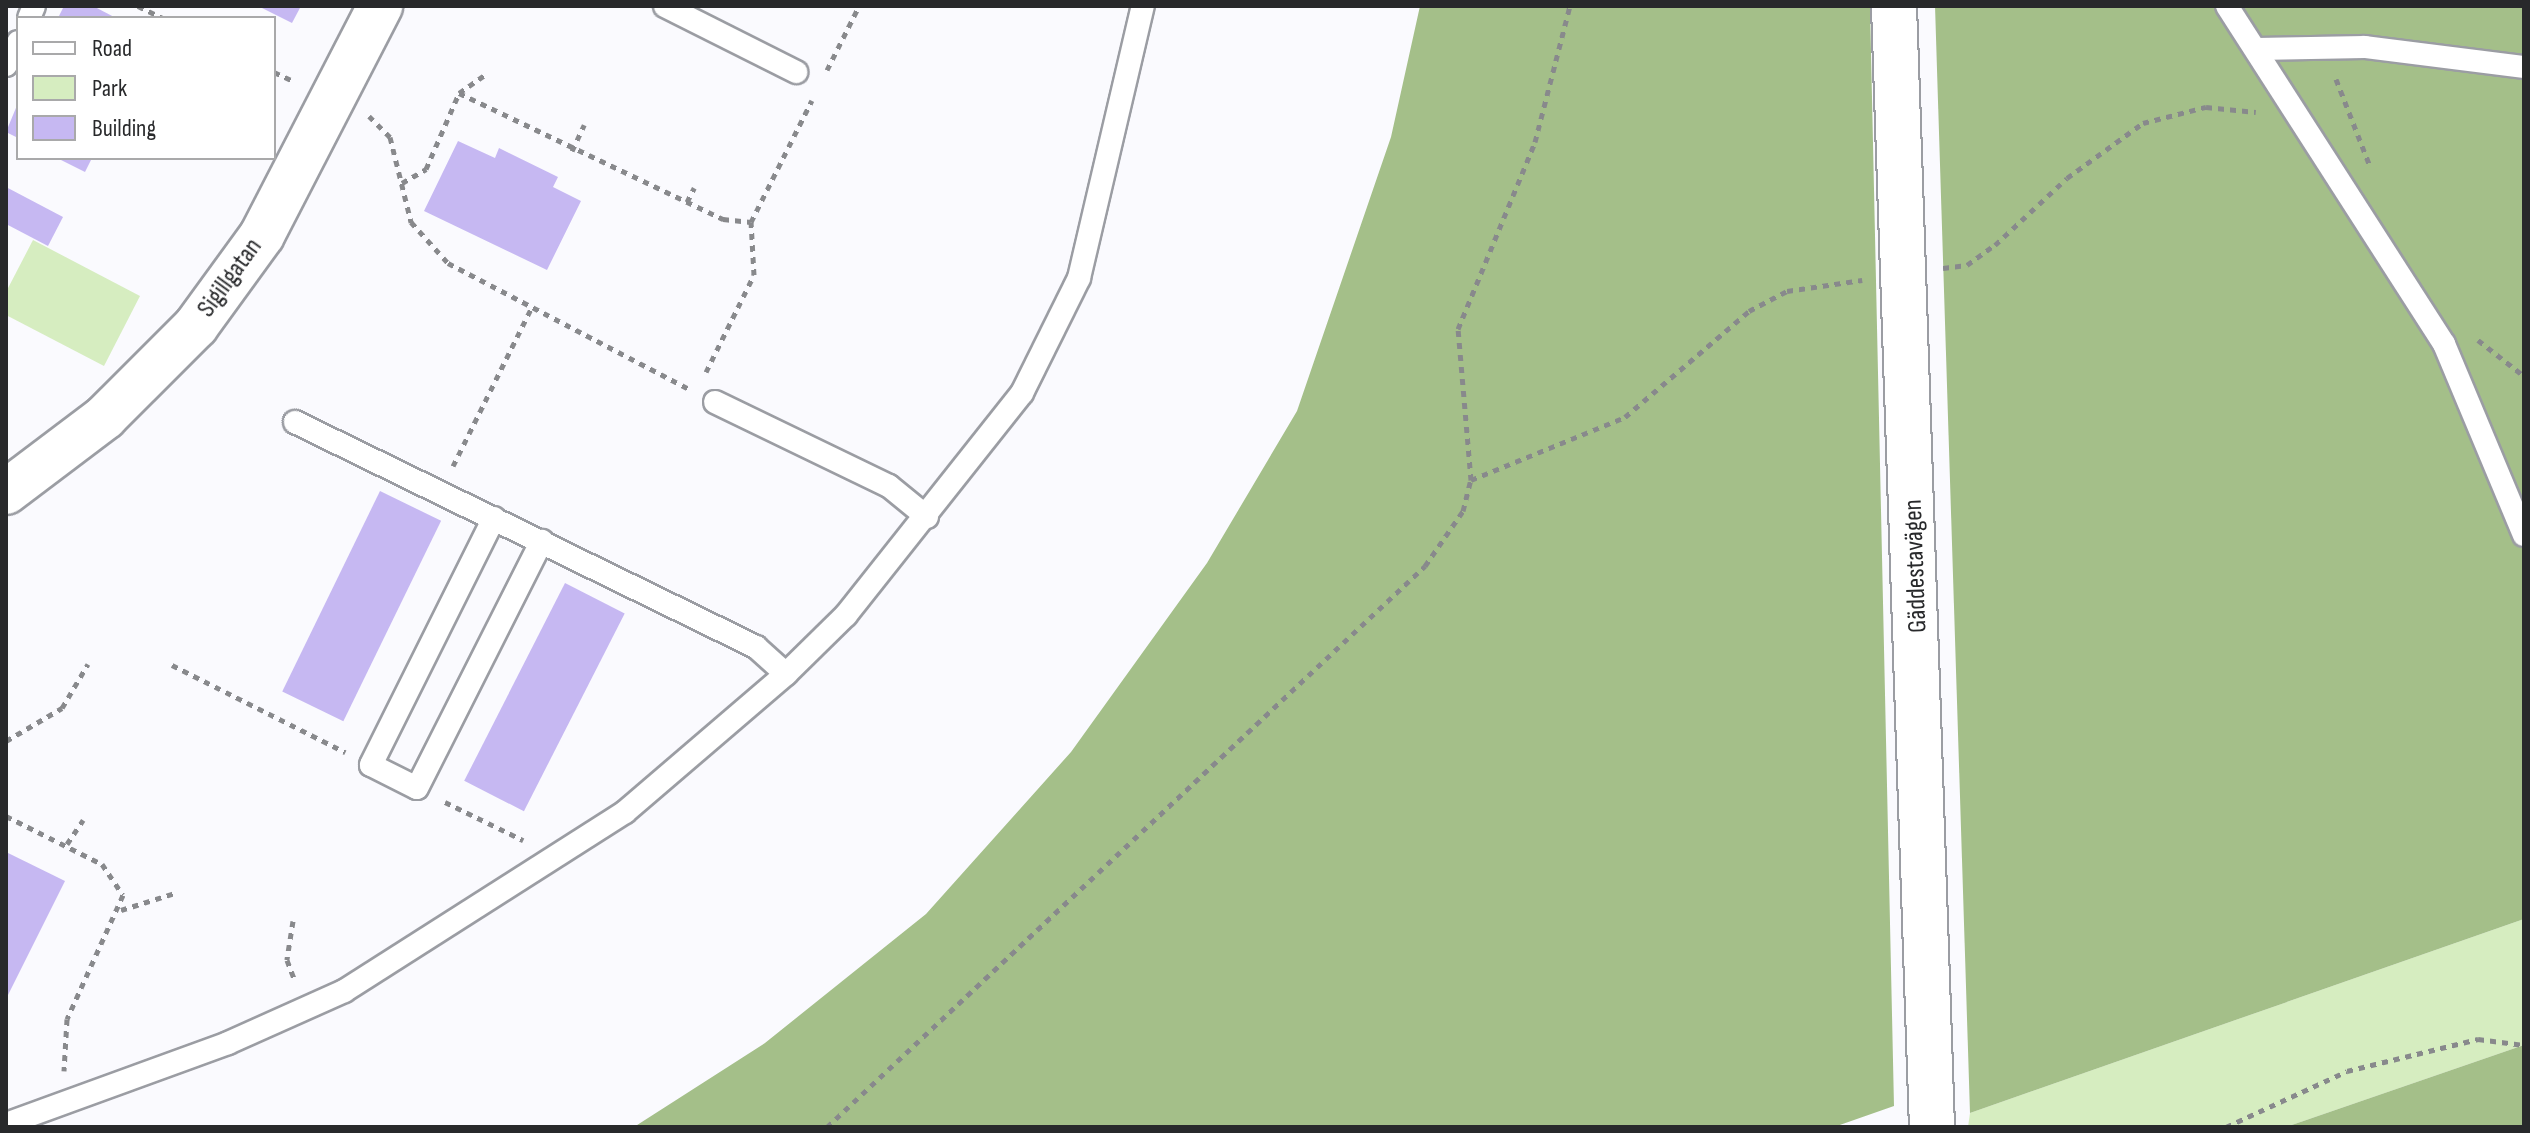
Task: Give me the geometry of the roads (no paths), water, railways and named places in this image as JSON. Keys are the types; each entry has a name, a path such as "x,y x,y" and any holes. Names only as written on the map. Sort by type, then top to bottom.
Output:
{"street":[{"name":"Sigillgatan","path":"6,492 105,417 196,326 262,235 336,97 380,6"},
{"name":"Gäddestavägen","path":"1894,6 1932,1127"}],"lane":[{"path":"665,6 796,72"},
{"path":"6,1124 306,1008 546,868 625,812 786,674 927,517 1022,393 1079,278 1143,6"},
{"path":"2227,6 2304,116 2444,344 2524,535"},
{"path":"6,65 16,46"},
{"path":"2257,49 2325,48 2524,67"},
{"path":"715,402 889,486 927,517"},
{"path":"295,422 756,647 786,674"},
{"path":"494,518 371,765 417,788 542,541"}]}
